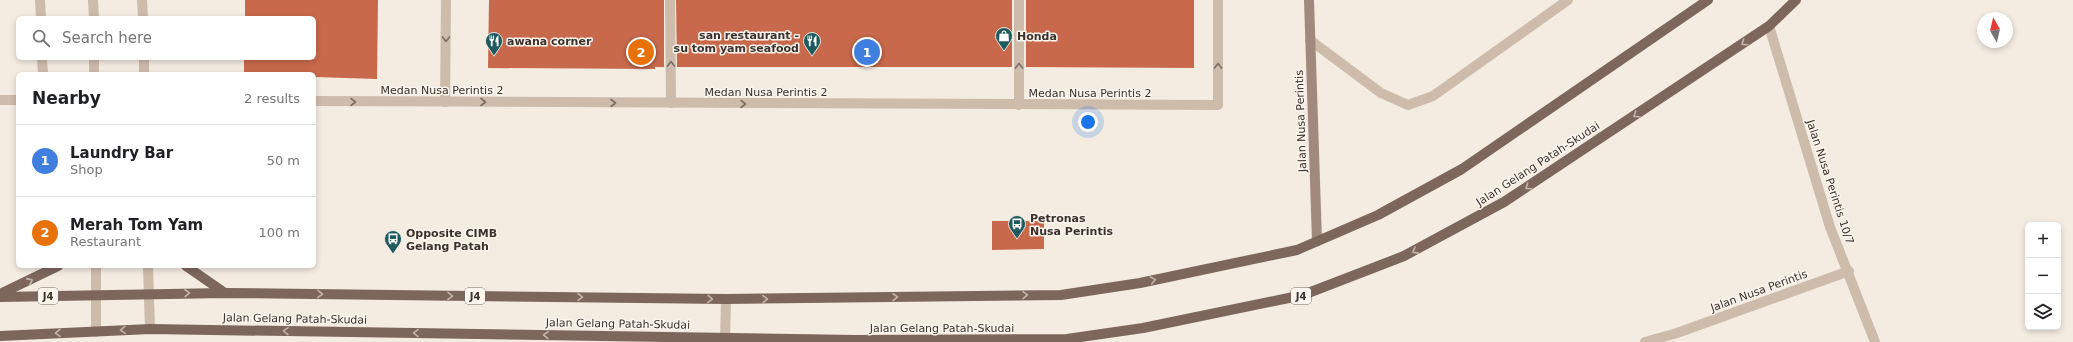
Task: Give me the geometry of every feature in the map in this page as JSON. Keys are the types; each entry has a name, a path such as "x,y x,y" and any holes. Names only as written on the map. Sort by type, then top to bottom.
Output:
{"main road":[{"name":"Jalan Gelang Patah-Skudai","path":"0,336 150,329 854,341 1067,339 1143,328 1303,295 1404,256 1504,202 1769,26 1796,0"},
{"name":"J4","path":"0,295 225,293 726,299 1061,295 1162,278 1297,250 1378,215 1462,169 1704,1"},
{"path":"0,295 54,268"},
{"path":"189,268 225,293"},
{"path":"594,336 606,342"}],"street":[{"path":"40,0 41,16"},
{"path":"93,0 94,16"},
{"path":"142,0 143,16"},
{"path":"445,102 446,0"},
{"path":"670,0 672,103"},
{"path":"1019,105 1020,0"},
{"name":"Medan Nusa Perintis 2","path":"316,101 1218,105 1218,0"},
{"name":"Jalan Nusa Perintis","path":"1309,0 1317,241"},
{"path":"1310,40 1381,93 1408,105 1433,96 1568,0"},
{"name":"Jalan Nusa Perintis 10/7","path":"1769,26 1830,227 1875,342"},
{"path":"42,60 43,72"},
{"path":"94,60 94,72"},
{"path":"144,60 144,72"},
{"path":"0,100 16,100"},
{"path":"96,268 96,332"},
{"path":"148,268 150,329"},
{"name":"Jalan Nusa Perintis","path":"1645,342 1678,337 1848,271"},
{"path":"725,340 726,299"}],"building":[{"path":"245,0 378,0 377,79 316,77 316,72 244,72 244,60 316,60 316,16 245,16"},
{"path":"489,0 664,0 664,67 655,67 655,69 488,68"},
{"path":"676,0 1012,0 1012,67 677,67"},
{"path":"1026,0 1194,0 1194,68 1026,67"},
{"path":"992,221 1044,221 1044,249 992,250"}],"place":[{"name":"Honda","path":"1004,51"},
{"name":"Merah Tom Yam","path":"641,52"},
{"name":"Laundry Bar","path":"867,52"},
{"name":"awana corner","path":"494,56"},
{"name":"san restaurant - su tom yam seafood","path":"812,56"},
{"name":"Petronas Nusa Perintis","path":"1017,239"},
{"name":"Opposite CIMB Gelang Patah","path":"393,254"}]}
